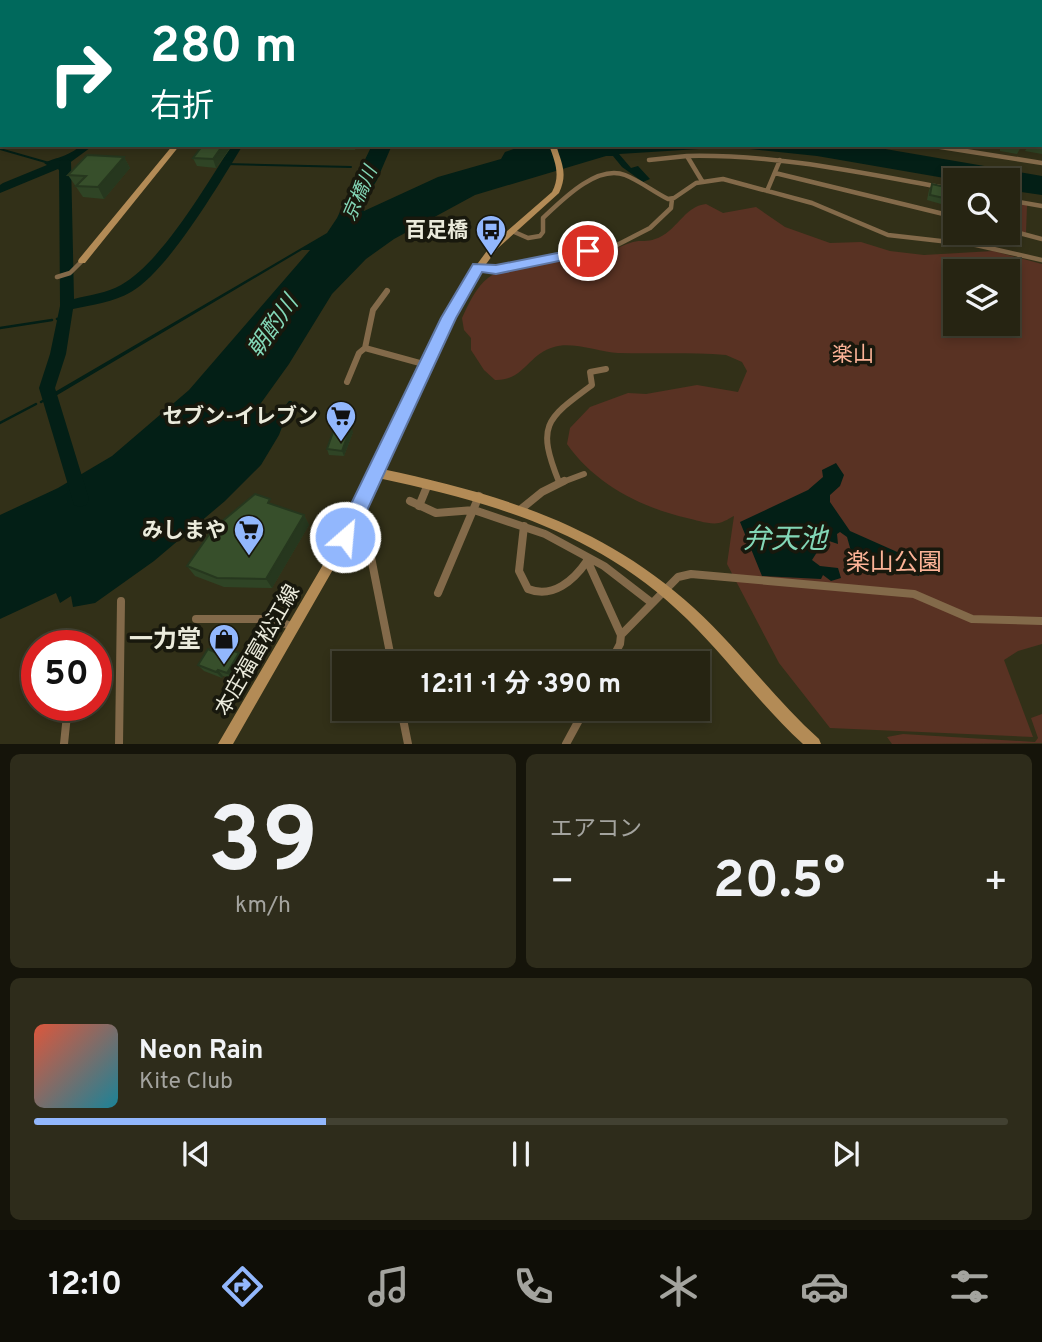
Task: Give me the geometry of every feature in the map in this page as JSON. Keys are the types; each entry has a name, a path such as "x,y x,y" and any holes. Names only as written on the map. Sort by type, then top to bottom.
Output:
{"main road":[{"path":"82,261 175,147"},
{"name":"本庄福富松江線","path":"225,744 354,518 461,294 478,267 512,231 552,197 561,176 553,147"},
{"path":"377,472 479,496 521,509 603,546 664,589 704,626 784,716 814,744"}],"street":[{"path":"941,147 1042,163"},
{"path":"649,160 716,154 780,160 943,188"},
{"path":"687,156 702,181"},
{"path":"767,191 780,160"},
{"path":"512,231 528,238 540,236 543,232 543,218 571,191 608,172 625,175 654,194 671,199"},
{"path":"775,173 943,215"},
{"path":"671,199 691,185 723,179 819,205 888,234 992,248 1042,260"},
{"path":"478,267 496,270 617,245 650,228 671,208 671,199"},
{"path":"1020,202 1042,206"},
{"path":"1020,233 1042,239"},
{"path":"57,277 70,273 82,261"},
{"path":"347,382 359,353 365,348 373,310 387,291"},
{"path":"365,348 427,365"},
{"path":"559,482 545,451 547,425 564,406 592,385 590,372 606,369"},
{"path":"521,509 529,500 559,482 584,474"},
{"path":"419,506 428,484"},
{"path":"438,593 479,496"},
{"path":"410,501 436,513 474,510 524,526 620,577 652,603"},
{"path":"354,518 363,525 366,533 390,651"},
{"path":"524,526 519,575 534,591 543,592 569,582 586,558"},
{"path":"586,558 621,635 621,644 617,651"},
{"path":"621,635 664,589 678,577 691,574 914,594 972,619 1042,621"},
{"path":"120,744 121,601"},
{"path":"196,619 273,619 293,627"},
{"path":"64,744 66,721"},
{"path":"403,721 408,744"},
{"path":"566,744 578,721"}],"green space":[{"name":"楽山","path":"706,204 723,213 756,207 785,227 830,243 861,242 890,251 924,255 993,251 1042,264 1042,644 1018,651 1004,660 1033,737 830,728 779,663 727,564 734,516 719,523 707,523 652,507 605,482 578,458 567,444 570,428 590,407 628,393 646,394 697,385 738,392 747,371 742,362 726,355 618,353 561,345 545,350 513,376 495,380 484,370 471,350 471,338 464,330 462,318 476,291 488,278 499,271 529,262 595,254 633,242 655,239 669,231 692,209"},
{"path":"1020,204 1027,205 1026,233 1020,232"},
{"path":"1042,714 1042,743 892,744 887,737 903,734 1035,742 1038,738 1031,718"}],"water":[{"path":"79,147 91,147 68,164 69,171 62,174 58,169 0,193 0,185 3,183"},
{"path":"371,147 391,147 377,180 361,206 364,211 438,177 501,159 505,152 519,147 731,147 619,154 631,168 638,166 650,179 643,182 622,167 613,156 606,156 475,195 394,239 366,259 332,294 289,364 256,410 275,414 292,401 279,435 261,465 225,501 154,561 95,603 73,607 71,596 60,603 56,593 0,619 0,515 58,488 112,456 189,390 310,250 302,250 54,397 53,393 327,233"},
{"path":"731,147 874,147 996,168 943,168 943,178 817,156"},
{"path":"1020,172 1042,176 1042,195 1020,192"},
{"name":"弁天池","path":"836,463 844,475 840,486 830,495 830,502 850,531 913,559 918,565 919,576 854,562 847,537 840,532 837,534 838,544 829,541 821,546 812,560 820,566 838,568 841,578 831,581 823,575 821,579 762,576 740,522 808,490 823,477 822,470"}],"building":[{"path":"201,147 222,147 213,159 193,158"},
{"path":"87,155 124,157 98,187 76,186 86,176 68,175"},
{"path":"932,184 943,187 943,198 930,195"},
{"path":"336,424 351,426 342,451 327,449"},
{"name":"みしまや","path":"255,494 270,499 268,503 304,515 266,579 217,578 187,566 213,529"},
{"path":"226,648 239,653 227,673 198,665 208,649 221,655"}],"waterway":[{"path":"67,306 124,290 137,281 185,224 237,147"},
{"path":"0,149 49,163"},
{"path":"65,161 67,306"},
{"name":"京橋川","path":"226,164 351,167"},
{"path":"67,306 47,393 80,499"},
{"path":"57,319 62,318"},
{"path":"0,328 52,320"},
{"path":"41,402 55,394"},
{"path":"0,423 36,404"}],"place":[{"name":"百足橋","path":"491,257"},
{"name":"セブン-イレブン","path":"341,443"},
{"name":"みしまや","path":"249,557"},
{"name":"一力堂","path":"224,666"}],"route":[{"path":"345,537 449,318 478,267 496,270 588,251"}],"water label":[{"name":"朝酌川","path":"272,326"}],"park label":[{"name":"楽山公園","path":"894,562"}]}
